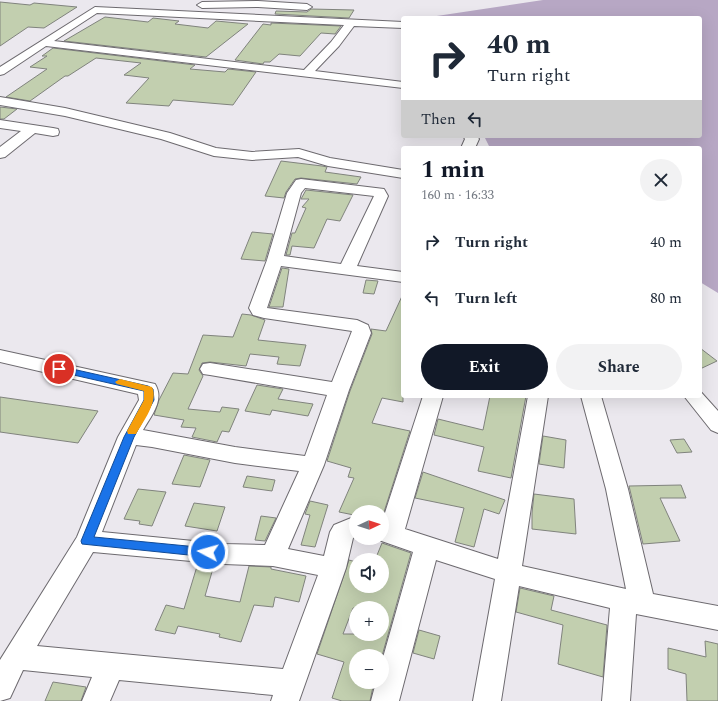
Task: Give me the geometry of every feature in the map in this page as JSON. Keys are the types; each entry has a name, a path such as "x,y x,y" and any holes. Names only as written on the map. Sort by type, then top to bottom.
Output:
{"street":[{"path":"198,12 208,2"},
{"path":"112,6 208,2 309,4"},
{"path":"250,14 259,2"},
{"path":"300,17 309,4"},
{"path":"0,72 95,10 350,24 401,25"},
{"path":"306,74 335,44 350,24"},
{"path":"44,42 401,85"},
{"path":"0,101 65,112 165,136 214,152 252,156 299,153 328,162 401,174"},
{"path":"0,124 53,132"},
{"path":"0,154 32,129"},
{"path":"273,556 313,465 339,390 362,333 361,329 357,326 264,313 259,311 258,308 275,260 294,193 301,183 342,186 379,192 381,196 347,269"},
{"path":"275,260 401,277"},
{"path":"0,356 148,389 149,400 129,437 87,541 16,657 0,688"},
{"path":"210,369 339,390"},
{"path":"389,527 432,398"},
{"path":"487,701 538,398"},
{"path":"592,398 617,489 633,601 616,701"},
{"path":"696,398 718,425"},
{"path":"129,437 152,439 235,455 313,465"},
{"path":"16,657 111,666 288,692 333,568 342,532 349,529"},
{"path":"389,534 508,573 718,618"},
{"path":"87,541 224,554 273,556 333,568"},
{"path":"385,701 427,547"},
{"path":"96,701 111,666"}],"shaded area":[{"path":"543,0 718,0 718,293 702,283 702,146 489,146 485,138 702,138 702,16 437,16"}],"building":[{"path":"0,2 30,5 34,3 77,7 44,28 28,27 0,46"},
{"path":"311,9 354,10 349,18 275,14 276,11 307,12"},
{"path":"105,17 148,22 153,18 179,21 175,24 208,28 216,21 248,24 206,57 64,41"},
{"path":"271,23 341,26 335,34 321,33 300,56 279,54 270,62 264,62 263,64 235,60 263,24 271,25"},
{"path":"53,48 195,65 190,69 225,72 228,69 256,72 233,105 173,100 169,106 126,103 149,78 124,75 141,63 96,58 68,76 65,76 30,101 6,97 47,69 30,67 47,56 42,56"},
{"path":"0,107 17,109 4,119 0,119"},
{"path":"281,161 327,167 325,172 361,177 357,184 301,178 295,179 286,192 284,198 265,196"},
{"path":"306,190 353,195 340,221 327,219 314,248 292,246 290,255 286,255 292,233 295,233 306,208 302,207 309,199 301,199"},
{"path":"252,232 273,234 265,261 241,259"},
{"path":"282,268 289,269 283,307 269,307"},
{"path":"366,280 378,281 374,294 363,293"},
{"path":"401,298 401,398 403,398 403,402 382,398 372,423 410,431 386,505 349,505 349,514 339,512 354,478 348,477 351,468 327,461 350,391 372,334 371,329 386,331"},
{"path":"242,314 251,315 265,320 258,340 306,345 300,366 277,364 279,357 250,354 246,366 210,362 202,363 199,370 203,376 188,409 220,412 222,407 239,409 229,432 222,431 217,442 192,437 196,428 181,427 184,420 154,415 159,400 173,373 188,374 203,335 233,337"},
{"path":"702,350 717,361 702,368"},
{"path":"257,385 283,389 278,399 313,404 308,416 272,410 270,415 245,411"},
{"path":"0,397 98,411 78,443 0,432"},
{"path":"490,398 526,398 511,478 478,471 484,447 434,435 438,419 483,430"},
{"path":"543,436 566,440 564,468 539,464"},
{"path":"684,439 692,452 677,453 670,440"},
{"path":"184,455 210,460 200,487 172,484"},
{"path":"423,472 505,500 499,514 484,509 474,547 455,542 464,508 415,498"},
{"path":"247,476 275,480 272,491 243,487"},
{"path":"681,485 686,498 660,498 680,541 643,544 629,486"},
{"path":"138,489 166,492 152,526 139,524 140,521 124,519"},
{"path":"534,494 574,499 576,534 532,529"},
{"path":"310,501 328,505 315,547 301,545 310,515 305,514"},
{"path":"194,503 225,507 217,531 185,526"},
{"path":"261,516 276,518 265,541 255,540"},
{"path":"381,545 388,545 411,553 389,631 389,601 349,601 349,618 343,634 349,634 349,641 386,641 384,649 349,649 349,689 373,689 370,701 342,701 332,698 344,662 317,654 349,560 349,593 389,593 389,553 378,553"},
{"path":"198,563 214,565 205,596 240,602 249,566 271,567 271,569 306,576 299,602 275,597 273,607 254,605 241,642 219,637 220,634 178,626 175,634 155,630 166,605 184,609"},
{"path":"520,588 554,596 551,610 607,625 603,677 558,664 563,625 516,612"},
{"path":"419,630 440,636 434,659 413,653"},
{"path":"705,641 718,644 718,701 687,701 686,674 668,669 668,648 706,657"},
{"path":"53,682 86,687 81,701 45,701"}],"slow traffic":[{"path":"120,382 148,389 149,400 132,431"}],"route":[{"path":"59,369 148,389 149,400 129,437 87,541 208,552"}]}
